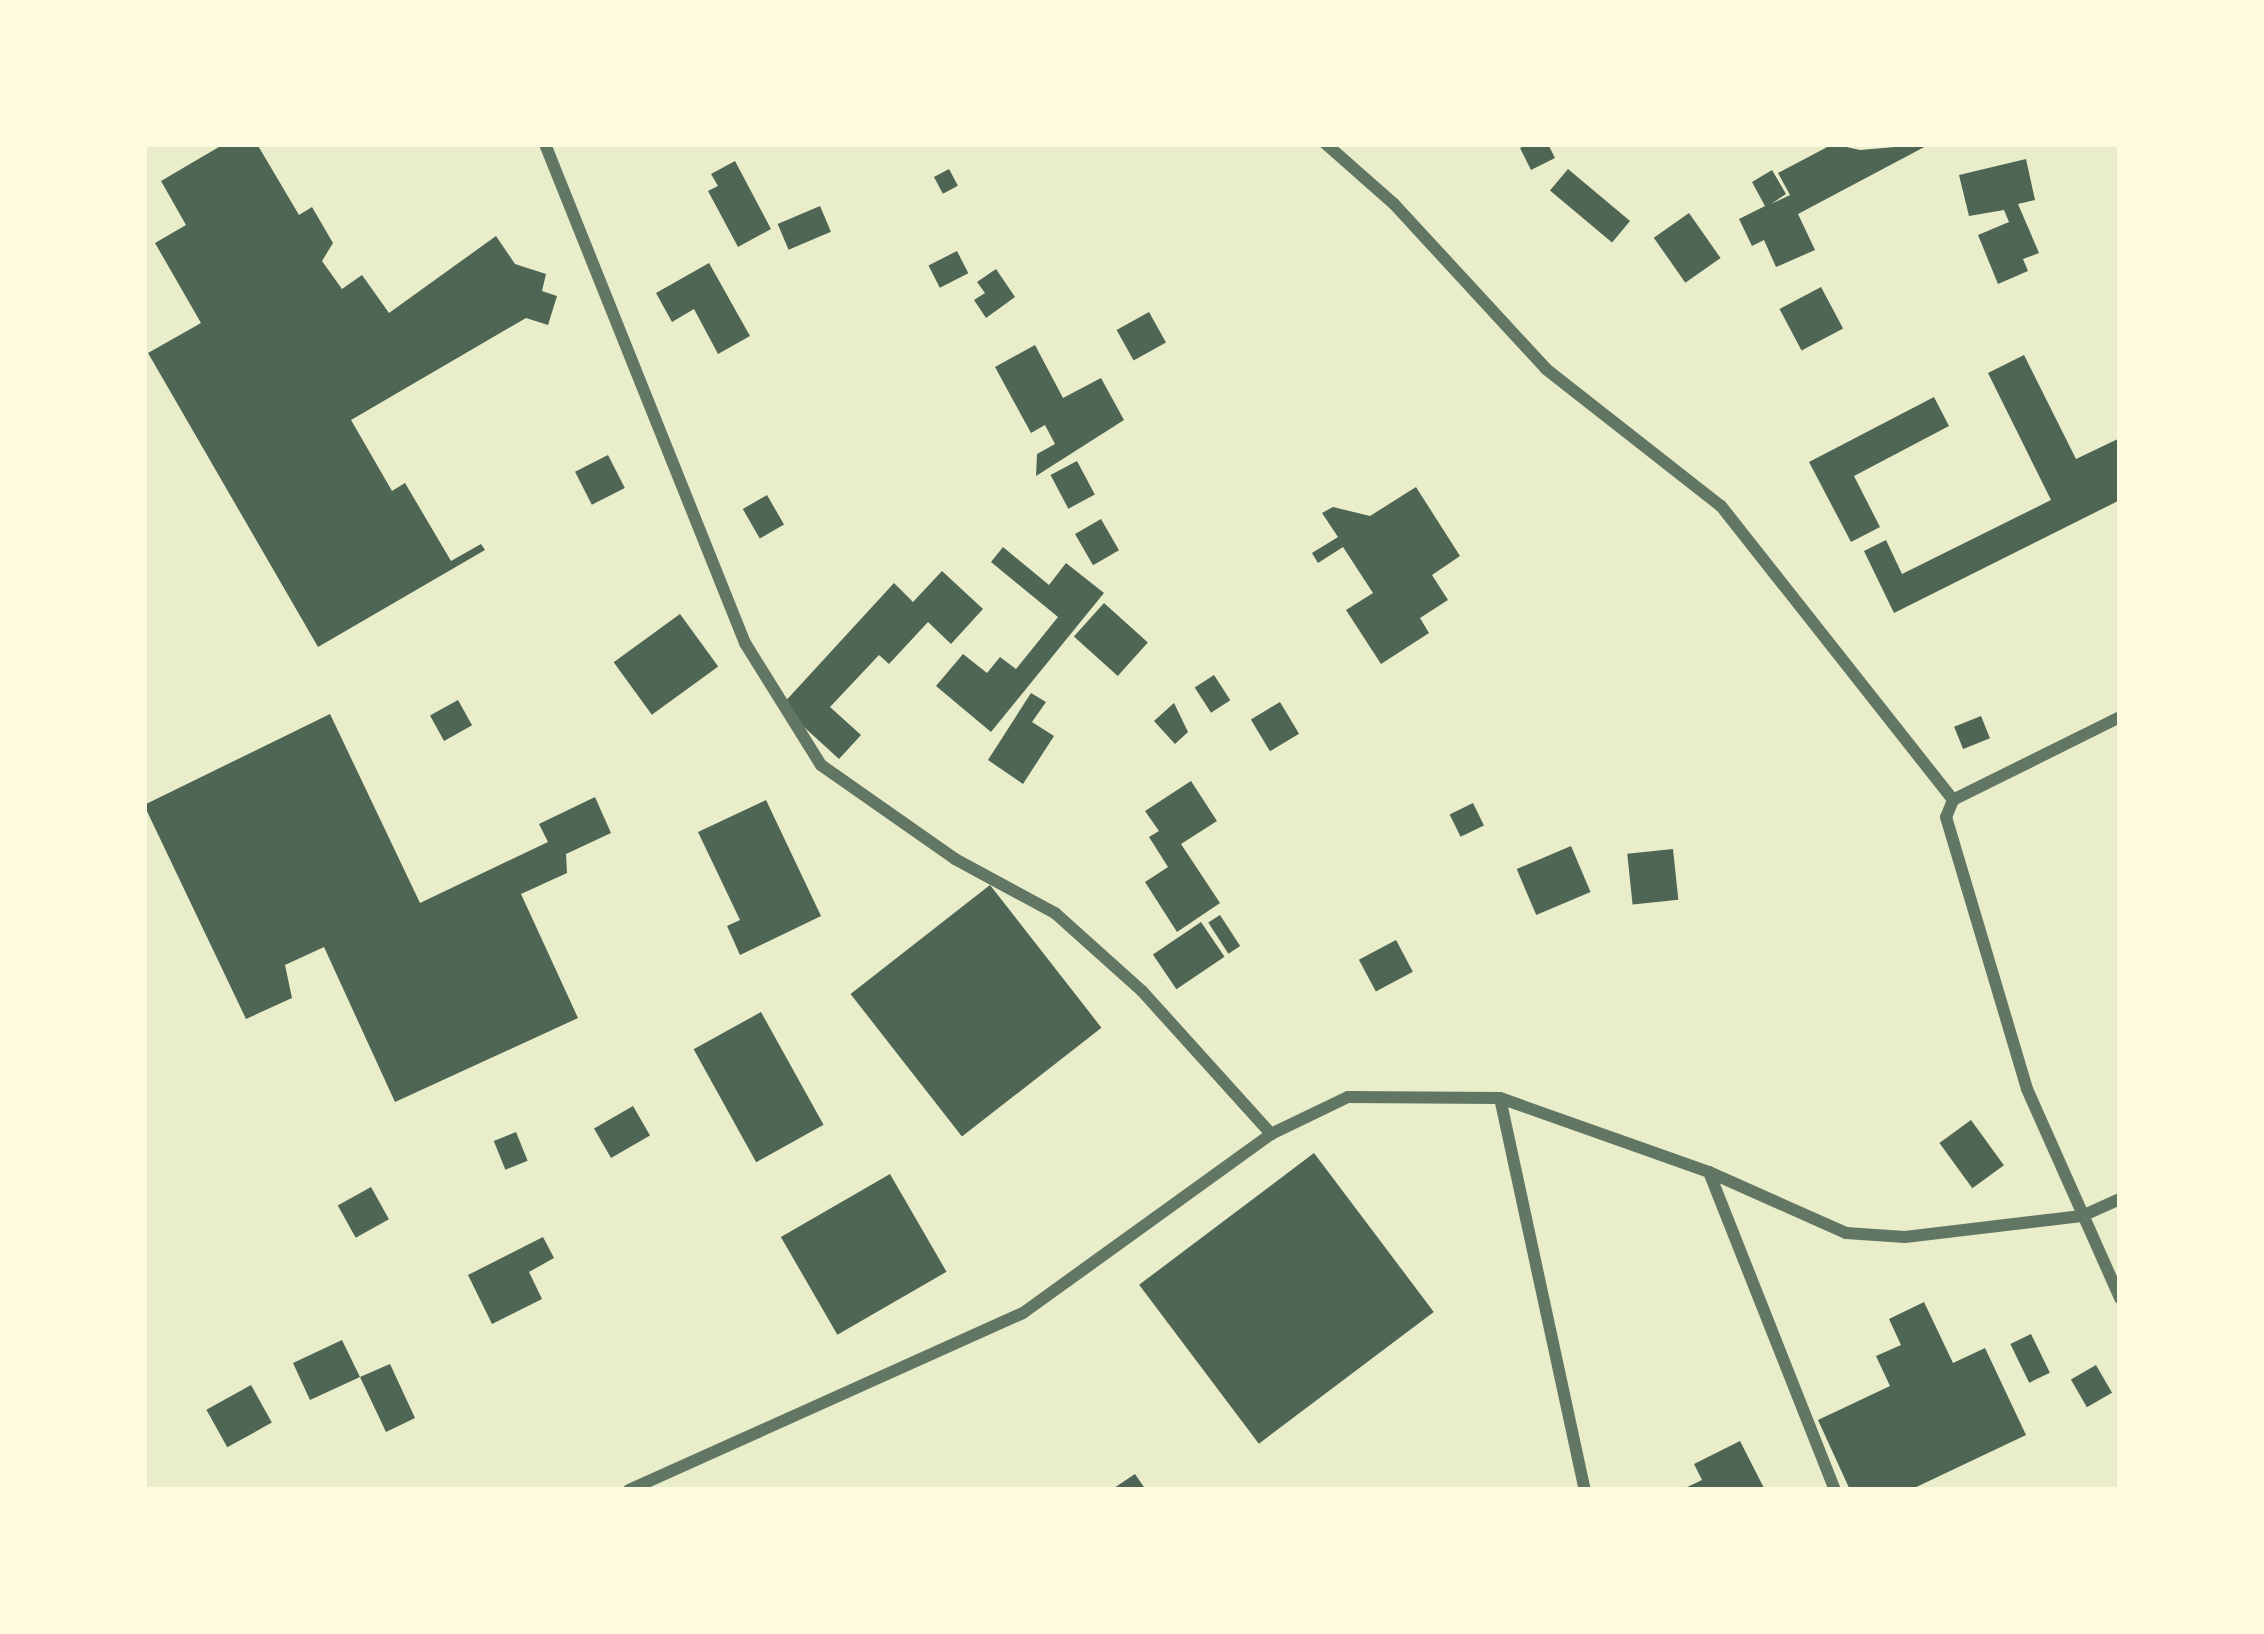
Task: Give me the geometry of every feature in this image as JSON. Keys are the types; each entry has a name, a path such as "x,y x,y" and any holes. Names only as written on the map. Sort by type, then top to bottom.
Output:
{"street":[{"path":"545,144 745,643 821,765 955,859 1055,913 1142,991 1271,1134"},
{"path":"1326,144 1394,204 1546,369 1721,506 1953,800"},
{"path":"2120,716 1953,800 1946,817 2008,1026 2120,1298"},
{"path":"629,1490 1022,1313 1271,1134 1364,1094 1501,1098 1709,1172 1846,1233 1905,1237 2083,1216 2120,1199"},
{"path":"1501,1098 1585,1490"},
{"path":"1709,1172 1834,1490"}],"building":[{"path":"224,144 257,144 299,215 312,207 333,243 322,261 342,289 362,275 389,313 496,236 515,264 546,274 542,291 557,296 548,325 526,318 351,420 392,491 405,483 451,561 481,544 485,550 318,647 148,353 201,323 155,243 186,225 161,181"},
{"path":"1548,144 1555,158 1531,170 1520,148"},
{"path":"1833,144 1860,150 1930,144 1798,214 1815,250 1776,267 1764,240 1752,246 1739,219 1765,206 1752,182 1772,170 1786,194 1771,204 1790,195 1778,173"},
{"path":"2026,159 2035,200 2018,204 2039,253 2023,259 2028,271 1998,284 1978,235 2009,222 2004,210 1969,216 1959,175"},
{"path":"735,161 771,229 738,247 708,191 718,186 711,174"},
{"path":"949,169 958,186 943,194 934,177"},
{"path":"1568,169 1630,221 1612,243 1550,190"},
{"path":"820,206 831,232 789,250 778,224"},
{"path":"1689,213 1721,258 1685,283 1654,238"},
{"path":"957,251 968,273 940,288 928,266"},
{"path":"709,263 750,336 718,354 694,309 672,322 656,293"},
{"path":"996,269 1015,297 986,318 974,300 985,293 977,282"},
{"path":"1821,287 1843,328 1802,351 1780,309"},
{"path":"1149,312 1166,343 1134,361 1117,330"},
{"path":"1035,345 1063,398 1101,378 1124,420 1036,476 1037,454 1055,444 1045,425 1031,433 995,367"},
{"path":"2024,355 2076,459 2120,438 2120,500 1894,613 1864,551 1886,540 1902,574 2051,500 1988,373"},
{"path":"1934,397 1949,426 1854,476 1880,527 1851,542 1809,462"},
{"path":"608,455 625,488 592,505 575,472"},
{"path":"1077,461 1095,495 1068,509 1051,475"},
{"path":"1416,487 1460,556 1432,575 1448,600 1420,618 1429,633 1381,664 1346,610 1373,593 1343,547 1318,563 1312,553 1338,537 1322,513 1333,507 1370,516"},
{"path":"767,495 784,524 760,538 743,509"},
{"path":"1101,519 1119,550 1093,565 1075,534"},
{"path":"1003,547 1049,585 1066,563 1104,593 991,732 936,686 963,654 987,673 1000,657 1016,669 1058,617 991,562"},
{"path":"942,571 983,609 951,644 928,622 889,664 879,655 830,707 861,735 839,759 781,706 894,583 913,602"},
{"path":"1104,603 1148,642 1118,676 1074,636"},
{"path":"680,614 718,667 652,715 614,662"},
{"path":"1214,675 1230,700 1211,713 1195,688"},
{"path":"1031,693 1046,702 1032,722 1054,736 1023,784 988,760"},
{"path":"458,700 472,725 444,741 430,716"},
{"path":"1280,702 1299,734 1270,751 1251,720"},
{"path":"1174,703 1188,732 1175,744 1154,721"},
{"path":"330,714 420,903 548,842 539,824 595,797 611,833 566,854 567,873 521,894 578,1018 395,1102 324,947 285,965 292,998 246,1019 144,805"},
{"path":"1981,716 1990,738 1963,749 1954,727"},
{"path":"1191,781 1217,821 1181,844 1220,903 1177,932 1145,882 1168,867 1149,837 1159,831 1145,811"},
{"path":"766,800 821,916 740,955 727,926 740,920 698,832"},
{"path":"1473,803 1484,825 1461,837 1450,814"},
{"path":"1571,846 1591,892 1536,915 1517,869"},
{"path":"1673,849 1678,900 1633,905 1627,854"},
{"path":"990,885 1101,1028 962,1137 851,994"},
{"path":"1220,915 1240,946 1228,954 1208,923"},
{"path":"1201,922 1224,957 1176,989 1153,954"},
{"path":"1396,940 1413,972 1376,992 1359,960"},
{"path":"761,1012 824,1125 756,1162 694,1049"},
{"path":"633,1106 650,1135 611,1158 594,1128"},
{"path":"1971,1120 2004,1165 1972,1188 1939,1143"},
{"path":"516,1132 528,1161 505,1170 494,1141"},
{"path":"1314,1153 1434,1312 1259,1444 1139,1285"},
{"path":"890,1174 946,1272 837,1335 781,1237"},
{"path":"371,1187 389,1219 356,1238 338,1205"},
{"path":"543,1237 554,1258 529,1272 542,1299 492,1324 468,1275"},
{"path":"1924,1302 1953,1363 1985,1348 2026,1435 1910,1490 1850,1490 1818,1420 1890,1386 1876,1356 1901,1345 1889,1319"},
{"path":"2031,1334 2050,1373 2029,1383 2010,1344"},
{"path":"342,1340 360,1377 310,1400 293,1363"},
{"path":"390,1364 415,1418 386,1432 360,1377"},
{"path":"2096,1365 2112,1393 2087,1407 2071,1380"},
{"path":"251,1385 272,1423 227,1447 206,1410"},
{"path":"1740,1441 1765,1490 1681,1490 1702,1480 1694,1464"},
{"path":"1135,1474 1146,1490 1111,1490"}]}
